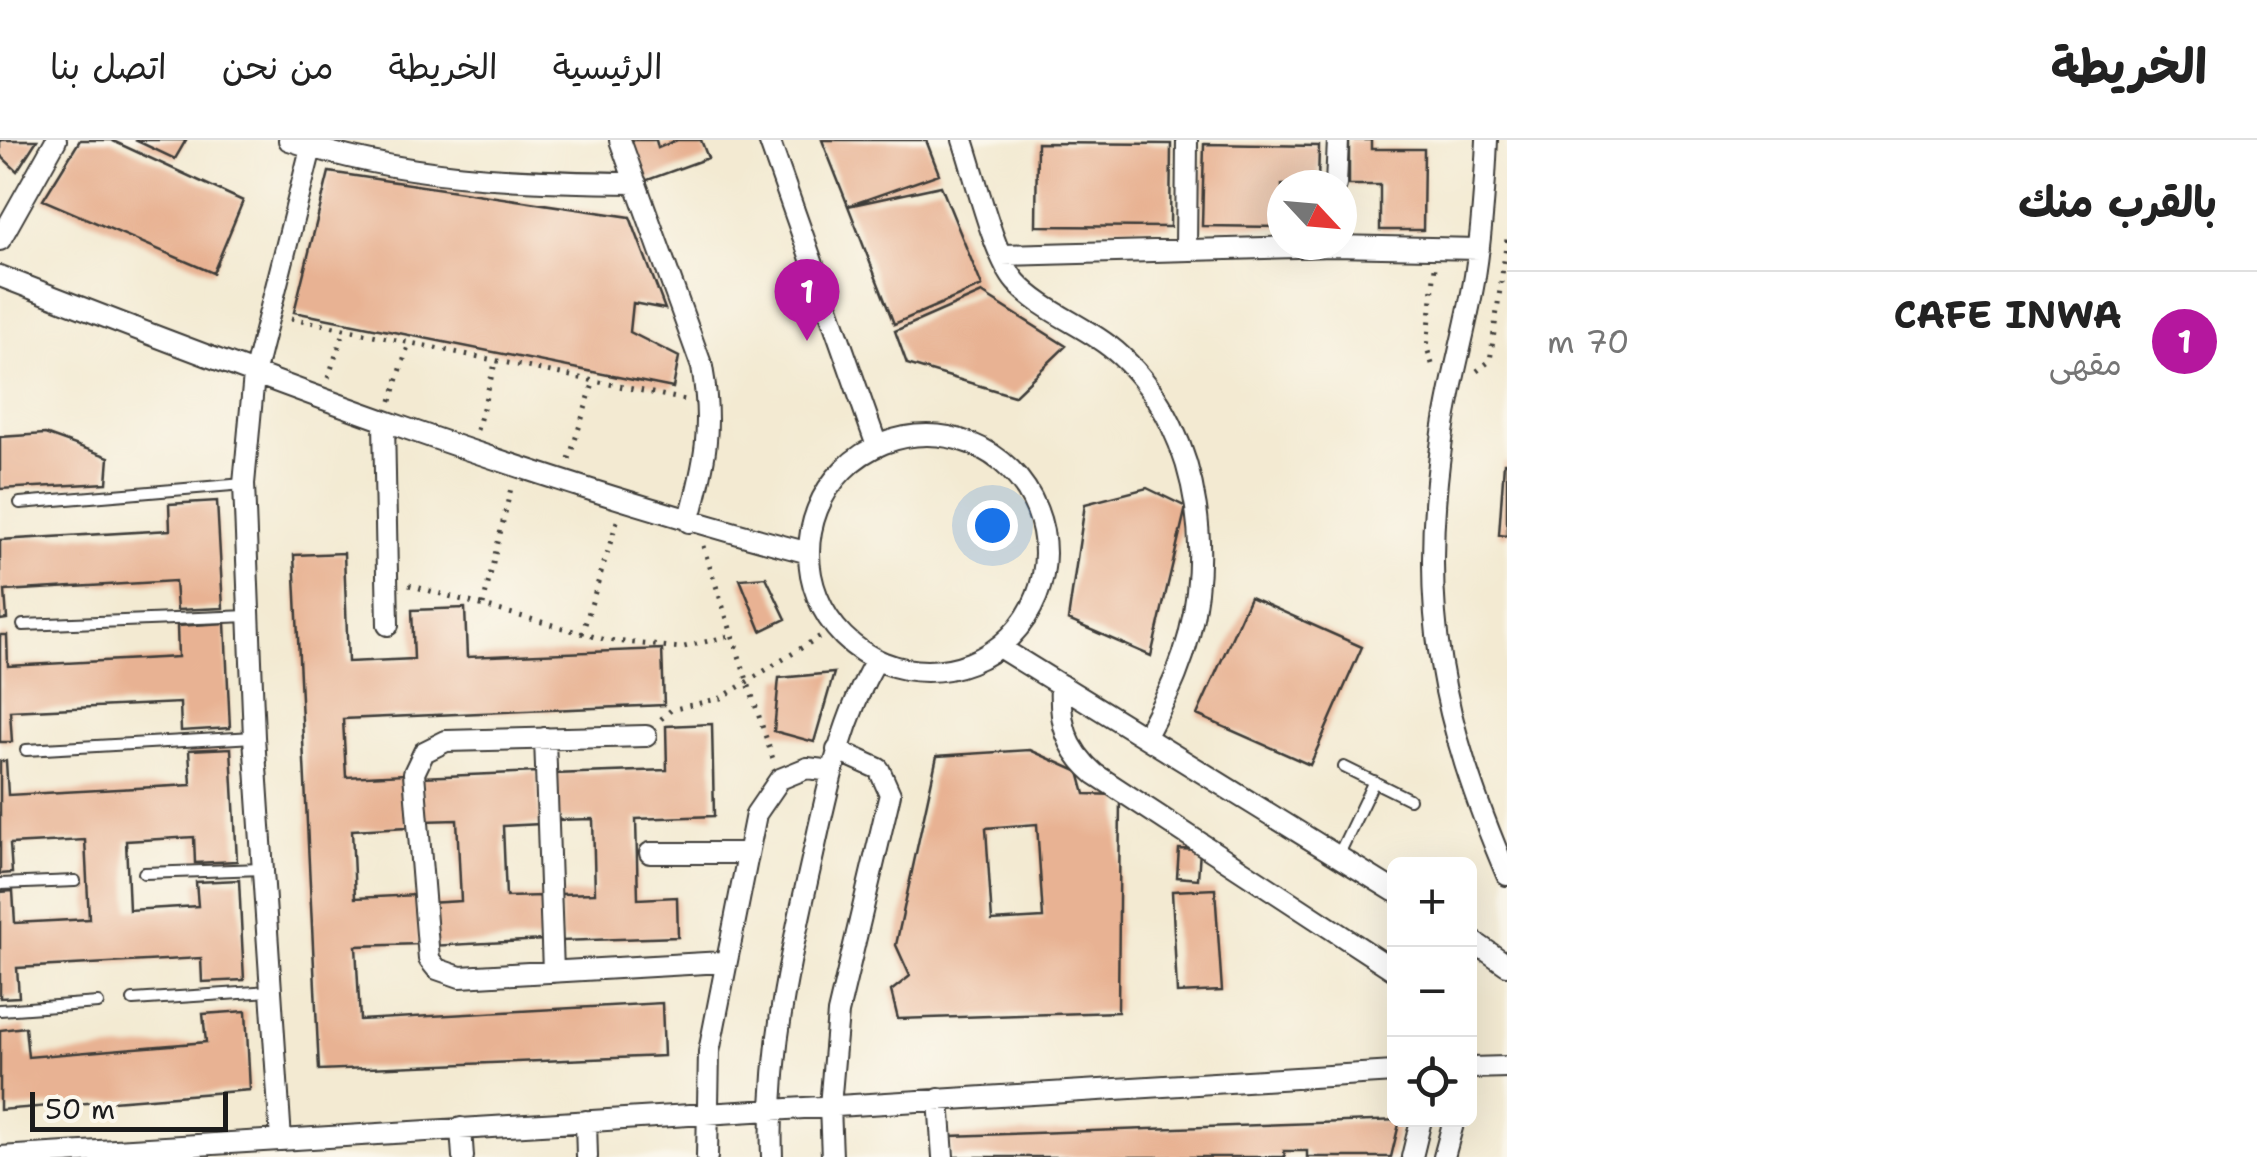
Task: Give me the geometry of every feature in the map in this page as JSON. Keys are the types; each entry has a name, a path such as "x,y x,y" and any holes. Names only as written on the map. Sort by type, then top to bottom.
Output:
{"street":[{"path":"3,227 56,140"},
{"path":"289,140 424,172 531,182 636,183"},
{"path":"620,140 702,367 709,405 706,461 693,523"},
{"path":"769,140 878,446"},
{"path":"963,140 1014,279 1029,294 1094,334 1137,373 1156,398 1184,454 1197,517 1194,606 1176,674 1146,736"},
{"path":"1186,250 1187,140"},
{"path":"1337,170 1338,140"},
{"path":"1486,140 1479,249 1442,435 1434,521 1434,598 1440,668 1457,745 1507,875"},
{"path":"281,1140 254,737 244,484 254,375 312,144"},
{"path":"1357,246 1479,249"},
{"path":"1002,255 1267,247"},
{"path":"0,276 384,423 693,523 810,553"},
{"path":"384,423 388,625"},
{"path":"914,435 953,437 988,451 1018,476 1038,508 1046,546 1042,584 1025,619 999,647 971,663 939,671 907,670 876,660 835,627 821,605 810,553 821,501 855,460 878,446 914,435"},
{"path":"999,647 1387,887"},
{"path":"772,1157 770,1110 786,974 837,750 861,685 876,660"},
{"path":"1061,685 1063,729 1070,748 1094,774 1387,965"},
{"path":"646,736 438,743 419,758 414,773 429,958 437,968 460,978 723,962"},
{"path":"544,738 552,972"},
{"path":"832,1157 830,1106 838,1013 890,794 879,769 837,750"},
{"path":"707,1157 704,1114 723,962 761,801 780,779 807,768 832,771"},
{"path":"650,853 747,853"},
{"path":"1477,944 1507,965"},
{"path":"1477,1068 1507,1067"},
{"path":"0,1157 213,1150 281,1140 338,1147 461,1128 1387,1072"},
{"path":"940,1099 943,1157"},
{"path":"586,1121 587,1157"},
{"path":"1412,1157 1420,1127"},
{"path":"1444,1157 1452,1127"},
{"path":"461,1128 463,1157"}],"lane":[{"path":"20,503 244,484"},
{"path":"23,625 249,616"},
{"path":"26,750 254,737"},
{"path":"1344,766 1409,799"},
{"path":"1338,856 1374,781"},
{"path":"144,873 264,868"},
{"path":"0,884 75,881"},
{"path":"133,1000 270,991"},
{"path":"0,1010 98,1003"}],"path":[{"path":"1477,371 1490,361 1507,239"},
{"path":"1437,249 1427,348 1428,359 1438,366"},
{"path":"269,314 709,405"},
{"path":"320,400 345,330"},
{"path":"384,423 409,343"},
{"path":"1427,348 1437,348"},
{"path":"470,452 496,360"},
{"path":"562,481 594,381"},
{"path":"483,606 516,467"},
{"path":"582,634 624,501"},
{"path":"693,523 780,779"},
{"path":"387,578 582,634 680,648 733,636"},
{"path":"646,736 671,710 715,702 835,627"}],"building":[{"path":"0,140 37,140 17,171 0,155"},
{"path":"80,140 111,140 243,201 213,273 43,200"},
{"path":"135,140 186,140 175,159"},
{"path":"630,140 656,140 658,148 677,140 701,140 708,158 645,181"},
{"path":"822,140 926,140 939,174 848,206"},
{"path":"1349,140 1371,140 1371,149 1424,149 1423,230 1380,230 1380,185 1357,185 1357,170 1349,170"},
{"path":"1037,143 1171,144 1170,227 1036,226"},
{"path":"1204,144 1319,146 1318,170 1267,170 1267,227 1202,226"},
{"path":"329,172 630,217 665,309 633,303 630,332 679,357 673,388 294,312"},
{"path":"941,186 982,286 894,324 848,206"},
{"path":"982,293 1066,346 1014,396 907,364 895,331"},
{"path":"45,434 109,457 107,483 0,489 0,437"},
{"path":"1507,463 1507,536 1499,535"},
{"path":"1147,488 1186,507 1151,656 1068,620 1085,504"},
{"path":"217,501 223,608 177,610 175,581 5,591 7,619 0,620 0,540 170,530 169,504"},
{"path":"344,553 348,662 414,659 412,610 465,608 467,657 662,649 664,705 343,719 346,777 405,774 408,827 352,830 355,898 417,895 419,944 356,946 360,1020 662,1003 664,1056 319,1070 294,555"},
{"path":"766,577 786,619 761,631 740,579"},
{"path":"1250,597 1362,647 1310,765 1197,715"},
{"path":"225,623 230,728 181,731 180,703 10,711 12,742 0,742 0,635 7,635 8,666 178,657 177,626"},
{"path":"834,673 814,742 774,731 779,678"},
{"path":"712,724 714,816 636,819 638,899 677,897 678,937 561,941 560,894 595,893 593,819 555,820 553,774 667,770 666,726"},
{"path":"231,748 237,861 195,863 194,837 126,841 129,910 198,906 196,882 239,880 244,980 202,982 201,958 17,968 19,997 0,998 0,892 13,891 15,923 89,919 85,840 10,844 12,873 0,874 0,761 6,761 8,795 191,785 189,750"},
{"path":"1030,750 1079,772 1085,794 1120,795 1118,1012 898,1019 891,991 910,976 896,945 937,756","holes":["1037,824 1043,918 992,921 986,828"]},
{"path":"537,772 540,824 503,826 506,897 542,896 544,940 430,946 428,903 461,901 457,820 423,821 421,777"},
{"path":"1179,849 1200,850 1198,879 1177,877"},
{"path":"1215,889 1222,991 1177,993 1172,891"},
{"path":"246,1011 250,1090 0,1110 0,1030 25,1027 28,1057 206,1042 203,1014"},
{"path":"1387,1120 1387,1127 1398,1127 1391,1157 1307,1157 1307,1151 1284,1151 1285,1157 952,1157 950,1136"}],"place":[{"name":"CAFE INWA","path":"807,341"}]}
